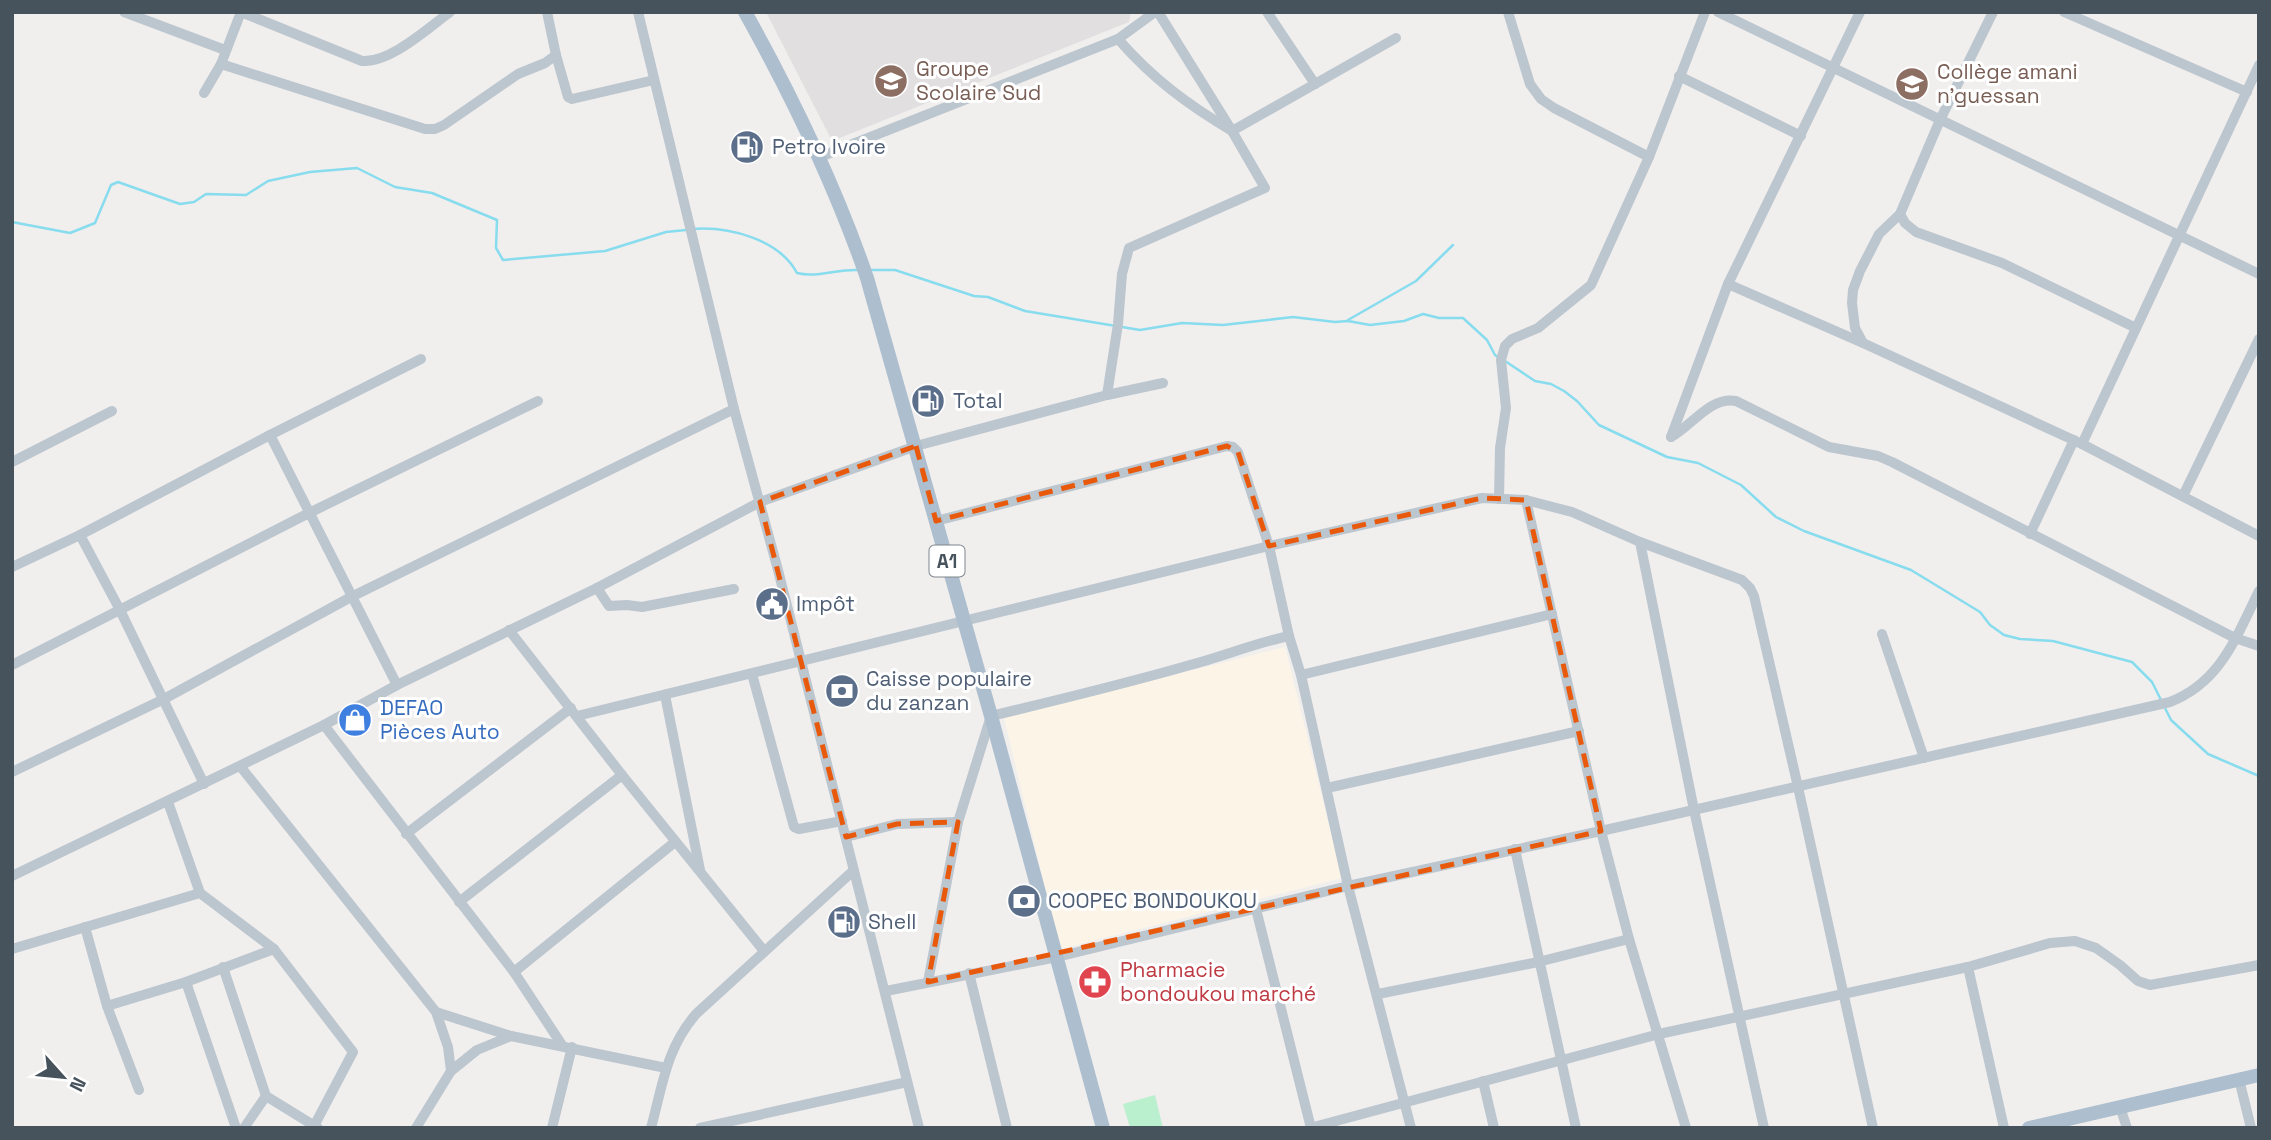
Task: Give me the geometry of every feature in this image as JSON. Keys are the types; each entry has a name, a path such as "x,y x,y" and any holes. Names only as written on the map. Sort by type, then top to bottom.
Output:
{"main road":[{"name":"A1","path":"745,12 787,88 820,157 851,231 867,278 991,716 1103,1128"},
{"path":"2029,1128 2259,1075"}],"street":[{"path":"124,12 225,50"},
{"path":"204,93 221,64 241,12 362,61 372,62 405,45 450,12"},
{"path":"547,12 568,97 572,99 653,80"},
{"path":"638,12 734,409 919,1128"},
{"path":"820,157 1118,39 1157,12 1265,188 1129,248 1122,274 1118,324 1107,395"},
{"path":"1508,12 1530,83 1541,99 1649,157"},
{"path":"1499,499 1500,448 1506,408 1501,360 1504,346 1512,339 1538,328 1587,289 1649,157 1705,12"},
{"path":"1718,12 2259,274"},
{"path":"1860,12 1728,284 1671,437 1717,402 1736,401 1829,447 1878,456 2235,638 2259,646"},
{"path":"1863,343 1855,328 1853,316 1853,290 1860,271 1879,234 1899,214 1940,120 1993,12"},
{"path":"2064,12 2247,92"},
{"path":"1270,14 1315,84"},
{"path":"1232,131 1396,38"},
{"path":"1118,39 1161,83 1232,131"},
{"path":"221,64 414,126 435,129 518,74 545,63 556,55"},
{"path":"2030,534 2136,328 2259,65"},
{"path":"1679,76 1801,136"},
{"path":"1899,214 1916,232 2002,263 2136,328"},
{"path":"1728,284 2078,442 2259,536"},
{"path":"2183,496 2259,339"},
{"path":"12,567 80,535 421,359"},
{"path":"12,876 324,725 397,685 597,588 760,502 916,446 1107,395 1163,383"},
{"path":"12,665 309,513 538,401"},
{"path":"12,772 164,699 351,597 734,409"},
{"path":"12,462 111,411"},
{"path":"270,435 397,685"},
{"path":"936,521 1227,446 1238,452 1269,547 1289,636 1301,675 1348,886 1411,1128"},
{"path":"406,834 574,712 665,695 800,660 1482,498 1526,500 1572,512 1640,542 1742,580 1750,588 1798,787 1873,1128"},
{"path":"1526,500 1601,831 1629,939 1686,1128"},
{"path":"80,535 120,610 204,784"},
{"path":"1640,542 1694,810 1764,1128"},
{"path":"597,588 609,606 642,607 734,589"},
{"path":"886,992 1057,957 1348,886 2169,702 2188,695 2203,684 2227,653 2259,591"},
{"path":"1301,675 1552,614"},
{"path":"509,630 764,951"},
{"path":"1882,635 1924,758"},
{"path":"928,982 958,822 991,716 1096,691 1289,636"},
{"path":"752,674 794,827 799,829 842,821"},
{"path":"665,695 701,873"},
{"path":"324,725 514,972 567,1046 552,1128"},
{"path":"1327,788 1578,731"},
{"path":"240,766 436,1012 448,1047 450,1071"},
{"path":"459,902 622,775"},
{"path":"168,802 200,893 274,949 353,1052 315,1127 266,1096 223,967"},
{"path":"846,837 897,824 958,822"},
{"path":"514,972 675,842"},
{"path":"1515,849 1576,1128"},
{"path":"651,1128 672,1048 683,1030 696,1014 853,870"},
{"path":"12,949 200,893"},
{"path":"1256,909 1310,1128 1658,1034 1968,967 2050,943 2075,941 2096,948 2138,981 2150,985 2259,965"},
{"path":"85,927 107,1006 139,1090"},
{"path":"1378,994 1538,962 1629,939"},
{"path":"107,1006 186,982 274,949"},
{"path":"1968,967 2004,1128"},
{"path":"969,974 1007,1128"},
{"path":"186,982 236,1128"},
{"path":"436,1012 511,1036 666,1068"},
{"path":"416,1128 450,1071 477,1051 511,1036"},
{"path":"2239,1079 2251,1128"},
{"path":"1483,1081 1494,1128"},
{"path":"701,1128 908,1082"},
{"path":"244,1128 266,1096"},
{"path":"2120,1107 2127,1128"}],"highlighted area":[{"path":"916,446 936,521 1227,446 1238,452 1269,546 1482,498 1526,500 1601,831 928,982 958,822 897,824 846,837 760,502"}],"shaded area":[{"name":"Groupe Scolaire Sud","path":"766,12 1131,12 1129,22 832,141"},
{"path":"1285,647 1342,878 1060,949 1004,718"}],"green space":[{"path":"1155,1095 1163,1128 1130,1128 1123,1104"}],"waterway":[{"path":"12,222 70,233 95,223 111,185 118,182 180,204 194,202 206,194 246,195 268,181 310,172 357,168 395,187 432,193 497,220 496,248 503,260 605,251 666,232 686,230"},
{"path":"692,229 721,230 751,237 778,251 797,273 858,270"},
{"path":"1348,320 1416,281 1453,245"},
{"path":"868,270 895,270 974,296 988,297 1025,311 1116,326"},
{"path":"1122,327 1140,330 1182,323 1223,325 1293,317 1370,325 1404,321 1423,314 1439,318 1463,318 1487,340 1499,358"},
{"path":"1505,361 1535,381 1551,384 1564,391 1599,425 1667,457 1698,463 1741,485 1776,517 1804,531 1911,570 1980,612 1990,625 2004,635 2053,641 2132,662 2152,682 2162,702"},
{"path":"2165,708 2171,720 2208,754 2259,776"}],"place":[{"name":"Groupe Scolaire Sud","path":"891,81"},
{"name":"Collège amani n'guessan","path":"1912,84"},
{"name":"Petro Ivoire","path":"747,147"},
{"name":"Total","path":"928,401"},
{"name":"Impôt","path":"772,604"},
{"name":"Caisse populaire du zanzan","path":"842,691"},
{"name":"DEFAO Pièces Auto","path":"355,720"},
{"name":"COOPEC BONDOUKOU","path":"1024,901"},
{"name":"Shell","path":"844,922"},
{"name":"Pharmacie bondoukou marché","path":"1095,982"}]}
